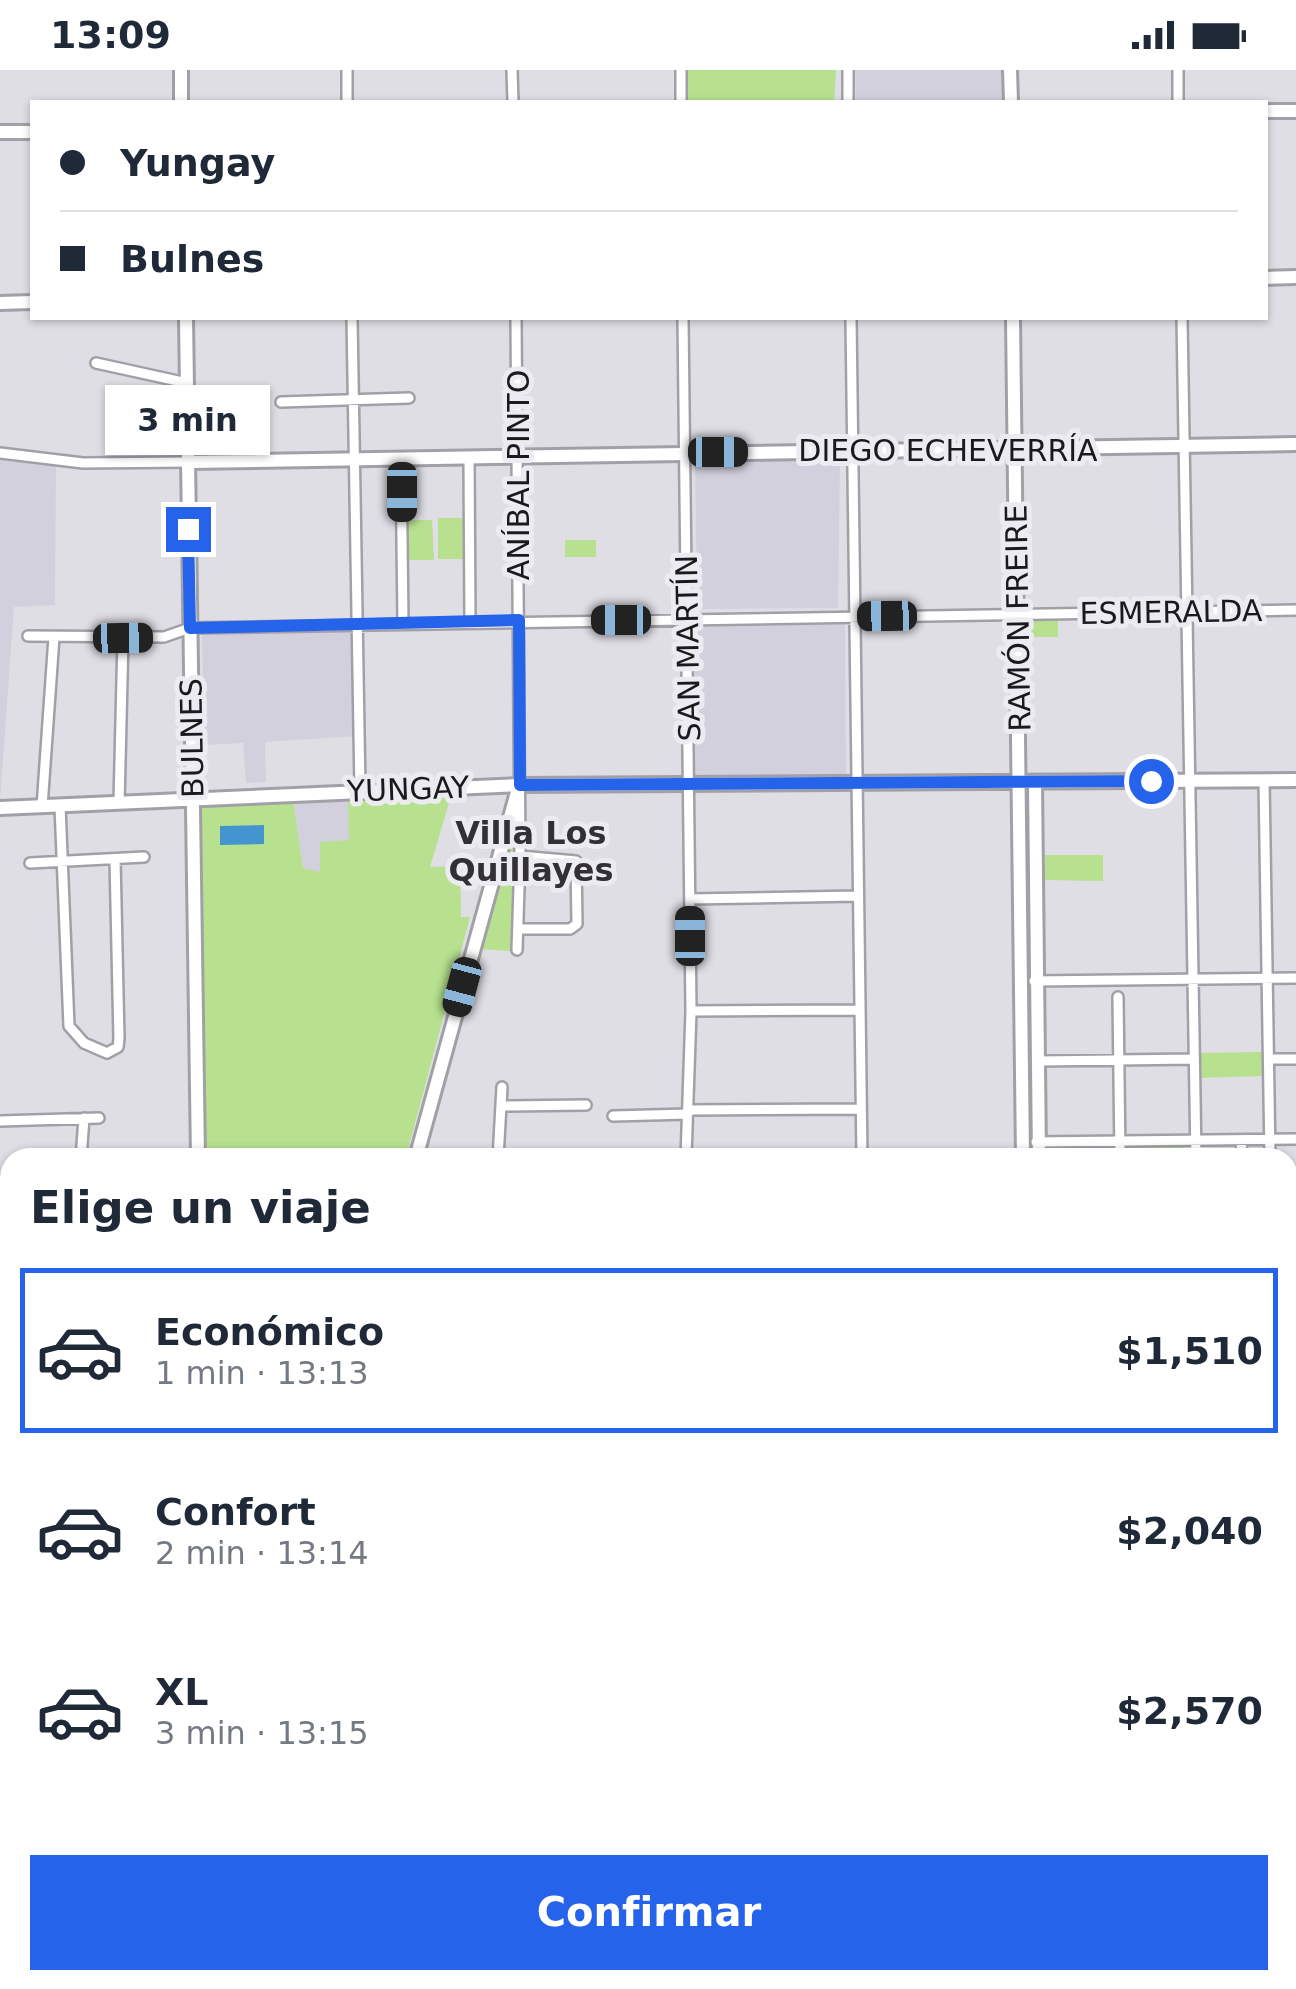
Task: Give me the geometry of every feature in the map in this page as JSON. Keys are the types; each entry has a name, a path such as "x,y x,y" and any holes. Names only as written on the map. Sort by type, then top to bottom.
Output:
{"street":[{"path":"181,70 181,100"},
{"path":"347,70 347,100"},
{"path":"512,70 513,100"},
{"path":"681,70 682,100"},
{"path":"847,100 848,70"},
{"path":"1010,70 1011,100"},
{"path":"1178,70 1178,100"},
{"path":"1268,111 1296,111"},
{"path":"0,132 30,132"},
{"path":"1268,278 1296,277"},
{"path":"0,302 30,302"},
{"name":"BULNES","path":"186,320 198,1148"},
{"path":"352,320 360,790"},
{"name":"ANÍBAL PINTO","path":"419,1148 520,785 516,320"},
{"name":"SAN MARTÍN","path":"683,320 691,1011 686,1148"},
{"path":"851,320 862,1148"},
{"name":"RAMÓN FREIRE","path":"1013,320 1018,614 1038,981 1039,1148"},
{"path":"1182,320 1196,1148"},
{"path":"96,363 187,383"},
{"path":"281,402 410,398"},
{"name":"DIEGO ECHEVERRÍA","path":"0,453 83,463 1296,444"},
{"path":"469,458 470,622"},
{"path":"401,459 402,624"},
{"name":"ESMERALDA","path":"28,636 164,637 190,628 519,620 1296,610"},
{"path":"42,806 54,637"},
{"path":"119,803 123,638"},
{"path":"1264,780 1270,1148"},
{"name":"YUNGAY","path":"0,808 520,785 1296,780"},
{"name":"RAMÓN FREIRE","path":"1023,1148 1022,980 1028,782"},
{"path":"517,950 520,785"},
{"path":"60,806 69,1026 97,1051 114,1051 120,1039 116,858"},
{"path":"518,929 575,928 576,861 520,856"},
{"path":"30,863 144,857"},
{"path":"690,899 858,896"},
{"path":"1022,980 1296,978"},
{"path":"1118,997 1120,1148"},
{"path":"691,1011 858,1010"},
{"path":"1269,1060 1296,1059"},
{"path":"1040,1061 1194,1060"},
{"path":"499,1148 502,1087"},
{"path":"501,1106 586,1105"},
{"path":"613,1116 860,1109"},
{"path":"82,1148 84,1118"},
{"path":"0,1122 100,1118"},
{"path":"1027,1148 1039,1142 1296,1139"},
{"path":"1241,1140 1241,1148"}],"shaded area":[{"path":"855,70 1006,70 1007,100 856,100"},
{"path":"836,458 840,463 838,608 701,609 697,605 695,460"},
{"path":"0,459 56,466 55,605 14,607 0,802"},
{"path":"845,624 846,779 692,778 692,625"},
{"path":"355,629 356,736 265,742 266,782 246,783 243,743 204,745 202,635"},
{"path":"348,798 349,841 320,842 320,872 303,868 293,800"}],"green space":[{"path":"685,70 836,70 834,100 687,100"},
{"path":"438,518 463,518 463,559 438,559"},
{"path":"407,520 432,520 434,560 407,560"},
{"path":"565,540 596,540 596,557 565,557"},
{"path":"1022,619 1058,619 1058,637 1022,637"},
{"path":"451,796 430,867 460,866 461,917 470,917 408,1148 203,1148 200,806 293,800 303,868 320,872 320,842 349,840 348,798"},
{"path":"514,823 511,951 479,949"},
{"path":"1045,855 1103,855 1103,881 1045,880"},
{"path":"1265,1052 1265,1076 1195,1078 1195,1053"},
{"path":"1184,1146 1184,1148 1124,1148"}],"water":[{"path":"264,825 264,844 220,845 220,826"}],"district":[{"name":"Villa Los Quillayes","path":"531,852"}],"route":[{"path":"188,529 190,628 519,620 520,785 1151,781"}]}
